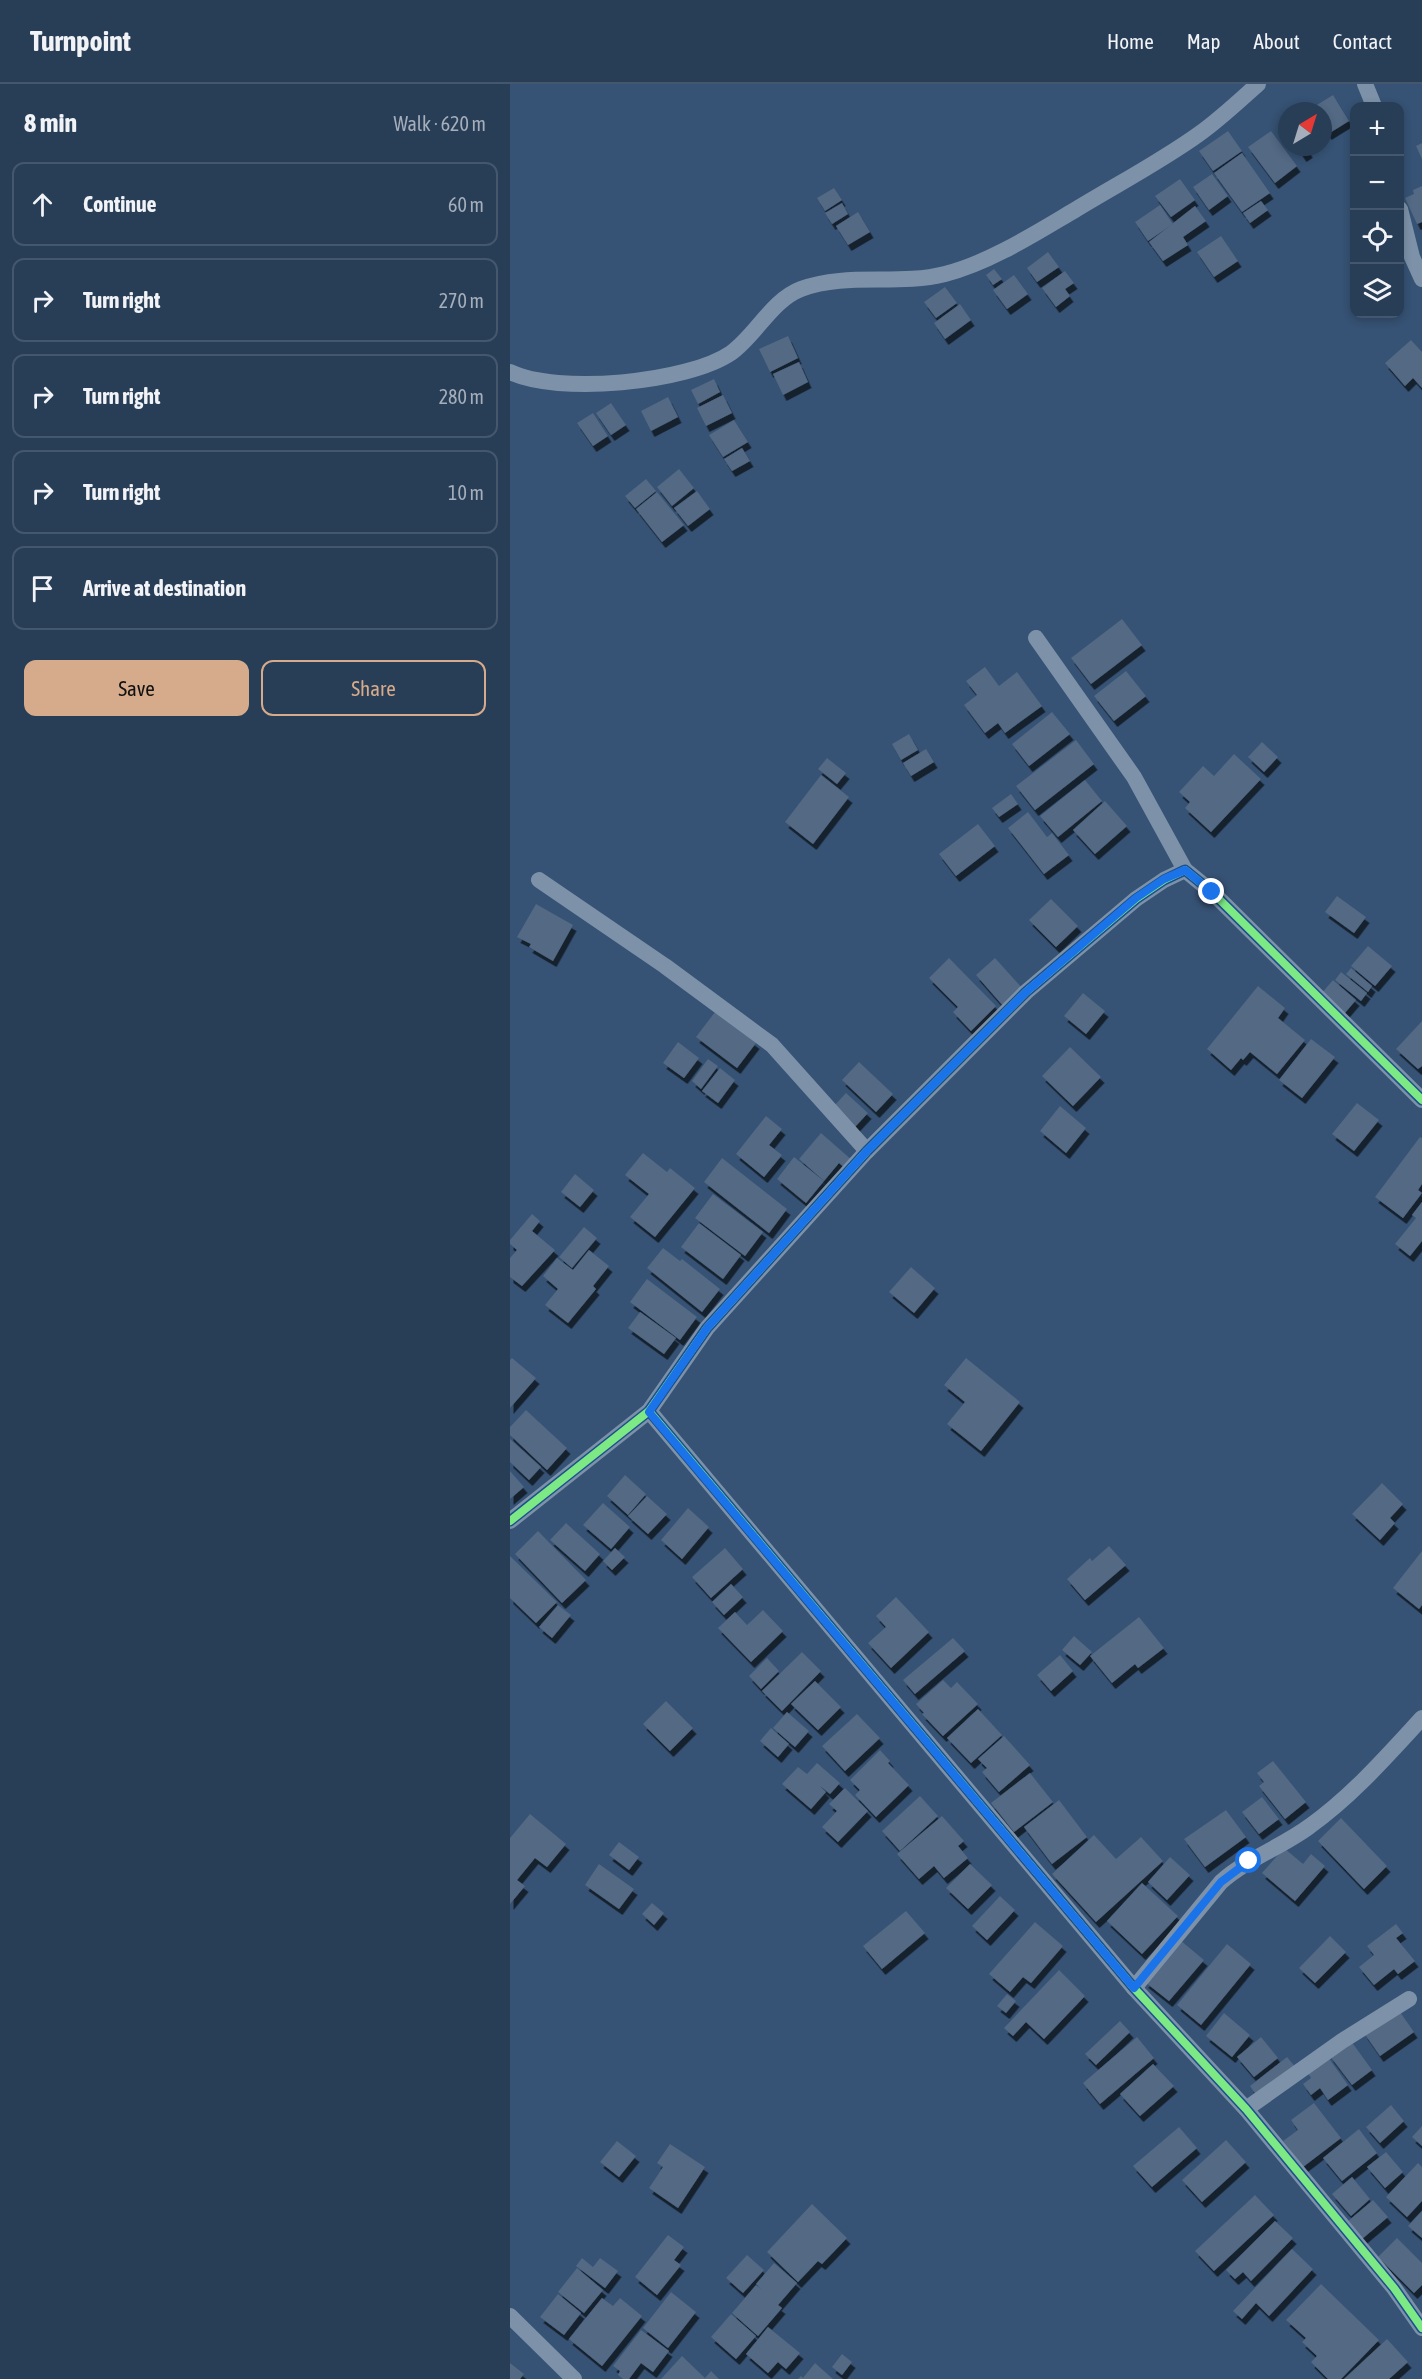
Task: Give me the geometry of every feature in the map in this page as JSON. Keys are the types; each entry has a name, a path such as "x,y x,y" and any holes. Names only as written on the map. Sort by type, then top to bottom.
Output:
{"street":[{"path":"510,372 522,378 559,384 641,380 679,374 730,353 782,301 798,290 830,282 930,277 963,269 1050,225 1171,152 1199,134 1258,84"},
{"path":"1365,84 1372,102"},
{"path":"1400,210 1412,257 1422,279"},
{"path":"1036,638 1134,777 1185,870 1212,892 1422,1100"},
{"path":"510,1521 649,1412 707,1328 867,1151 1026,992 1136,898 1164,879 1185,870"},
{"path":"540,880 665,966 772,1045 867,1151"},
{"path":"649,1412 1134,1988 1246,2109 1394,2288 1422,2328"},
{"path":"1134,1988 1221,1882 1233,1872 1298,1835 1323,1816 1370,1774 1422,1718"},
{"path":"1246,2109 1342,2041 1409,1999"},
{"path":"510,2316 574,2379"}],"building":[{"path":"1333,95 1349,121 1332,132 1332,102 1322,102"},
{"path":"1228,131 1242,151 1213,171 1199,151"},
{"path":"1271,131 1278,140 1278,156 1290,156 1297,166 1275,183 1248,147"},
{"path":"1422,143 1422,159 1416,146"},
{"path":"1242,153 1270,193 1242,212 1214,173"},
{"path":"1212,174 1228,196 1209,210 1193,187"},
{"path":"1180,179 1195,200 1171,217 1155,196"},
{"path":"1422,186 1422,222 1417,224 1405,198 1414,194 1413,190"},
{"path":"834,188 842,200 825,211 817,198"},
{"path":"1261,201 1268,210 1250,223 1243,213"},
{"path":"842,203 848,214 832,224 825,213"},
{"path":"1160,205 1173,224 1148,241 1135,222"},
{"path":"1195,206 1206,221 1183,237 1188,245 1163,261 1149,242"},
{"path":"858,212 870,232 848,245 836,226"},
{"path":"1221,236 1238,261 1214,277 1197,252"},
{"path":"1048,252 1059,267 1037,282 1027,268"},
{"path":"994,269 1002,279 993,285 986,275"},
{"path":"1065,271 1074,283 1065,289 1070,296 1056,307 1042,288"},
{"path":"1014,275 1028,294 1007,309 993,290"},
{"path":"945,287 957,303 936,318 924,302"},
{"path":"960,304 971,320 945,339 934,323"},
{"path":"788,336 798,358 770,372 759,349"},
{"path":"1411,340 1422,352 1422,388 1413,378 1405,386 1385,363"},
{"path":"799,362 808,382 783,395 773,374"},
{"path":"714,379 720,392 698,404 691,390"},
{"path":"723,395 732,413 706,426 697,408"},
{"path":"668,397 678,417 651,431 641,411"},
{"path":"611,403 626,425 611,435 596,413"},
{"path":"593,413 608,436 593,446 577,423"},
{"path":"734,420 748,442 723,457 709,435"},
{"path":"742,448 750,461 732,471 724,459"},
{"path":"679,469 694,488 672,506 657,487"},
{"path":"646,479 656,491 635,508 625,496"},
{"path":"697,491 710,509 688,526 674,508"},
{"path":"657,492 684,525 662,542 636,509"},
{"path":"1122,619 1142,645 1091,684 1071,658"},
{"path":"985,667 999,686 1017,672 1042,706 1005,733 998,723 985,733 964,705 977,695 966,681"},
{"path":"1126,671 1146,696 1114,721 1094,696"},
{"path":"1052,712 1070,734 1029,766 1012,744"},
{"path":"909,734 918,750 901,760 892,744"},
{"path":"1076,740 1094,764 1035,810 1016,786"},
{"path":"1262,742 1278,757 1264,772 1248,757"},
{"path":"926,749 934,762 911,776 903,763"},
{"path":"1234,754 1261,779 1211,832 1185,808 1190,802 1179,792 1203,766 1214,776"},
{"path":"827,758 846,773 837,784 818,769"},
{"path":"821,775 849,797 813,844 785,822"},
{"path":"1085,780 1102,801 1058,837 1040,816"},
{"path":"1011,794 1018,804 999,817 992,808"},
{"path":"1105,801 1127,826 1095,854 1073,830"},
{"path":"1028,812 1047,837 1052,833 1069,855 1044,874 1008,828"},
{"path":"978,824 995,846 956,876 939,854"},
{"path":"1337,896 1366,917 1354,933 1325,912"},
{"path":"1051,899 1078,926 1056,947 1029,920"},
{"path":"536,904 573,925 553,961 529,947 531,944 517,937"},
{"path":"1368,946 1392,966 1375,986 1351,966"},
{"path":"949,958 996,1006 971,1031 953,1012 958,1007 929,978"},
{"path":"995,958 1023,989 1004,1007 976,975"},
{"path":"1351,968 1372,986 1368,992 1346,974"},
{"path":"1341,972 1367,993 1361,1001 1335,980"},
{"path":"1333,980 1356,1000 1344,1014 1321,994"},
{"path":"1258,986 1285,1008 1278,1018 1305,1040 1277,1074 1250,1052 1243,1060 1241,1058 1231,1070 1207,1049"},
{"path":"1083,993 1105,1011 1086,1034 1064,1016"},
{"path":"715,1012 756,1043 737,1068 696,1037"},
{"path":"1422,1021 1422,1066 1418,1069 1396,1049"},
{"path":"1311,1039 1335,1057 1302,1098 1279,1080"},
{"path":"678,1042 699,1058 684,1078 663,1063"},
{"path":"1070,1047 1101,1077 1073,1106 1042,1076"},
{"path":"708,1059 718,1066 701,1089 692,1081"},
{"path":"859,1062 893,1094 876,1112 842,1080"},
{"path":"720,1068 735,1080 718,1103 702,1091"},
{"path":"846,1093 868,1113 854,1128 832,1108"},
{"path":"1357,1103 1379,1120 1354,1151 1332,1134"},
{"path":"1060,1106 1086,1128 1066,1153 1040,1131"},
{"path":"766,1116 782,1129 769,1145 782,1155 764,1177 736,1154"},
{"path":"821,1133 853,1161 846,1169 839,1163 824,1181 799,1159"},
{"path":"1420,1137 1422,1138 1422,1184 1418,1190 1422,1193 1403,1218 1375,1197"},
{"path":"643,1153 667,1172 670,1168 695,1188 655,1237 630,1217 649,1194 625,1175"},
{"path":"794,1157 824,1181 806,1203 777,1179"},
{"path":"722,1158 787,1209 769,1233 704,1182"},
{"path":"575,1174 594,1190 580,1207 561,1192"},
{"path":"713,1194 763,1232 745,1256 695,1218"},
{"path":"1422,1202 1422,1241 1410,1256 1395,1244 1416,1218 1412,1215"},
{"path":"532,1214 540,1221 532,1231 555,1250 522,1286 510,1277 510,1258 517,1250 510,1244 510,1240"},
{"path":"699,1223 741,1255 723,1279 681,1247"},
{"path":"584,1227 597,1238 572,1268 559,1257"},
{"path":"663,1248 680,1261 682,1259 720,1289 702,1312 647,1268"},
{"path":"589,1250 609,1266 593,1286 596,1289 568,1323 545,1305 558,1289 543,1276 557,1258 573,1270"},
{"path":"911,1267 935,1288 914,1313 889,1292"},
{"path":"647,1279 697,1317 680,1340 630,1302"},
{"path":"640,1312 676,1338 664,1354 628,1328"},
{"path":"512,1358 536,1378 510,1408 510,1360"},
{"path":"966,1358 1020,1402 981,1451 947,1424 965,1402 944,1385"},
{"path":"526,1410 567,1448 547,1470 510,1435 510,1427"},
{"path":"510,1439 541,1467 529,1480 510,1462"},
{"path":"510,1471 524,1487 510,1499"},
{"path":"625,1475 646,1494 628,1515 607,1496"},
{"path":"1382,1483 1403,1504 1390,1518 1395,1523 1380,1540 1352,1514"},
{"path":"647,1496 667,1514 648,1534 628,1516"},
{"path":"603,1503 630,1527 611,1549 583,1525"},
{"path":"688,1508 709,1527 682,1559 661,1540"},
{"path":"566,1523 600,1554 585,1571 550,1540"},
{"path":"538,1531 586,1580 562,1603 515,1554"},
{"path":"1109,1546 1126,1565 1085,1600 1067,1579 1090,1558 1092,1561"},
{"path":"615,1548 625,1557 612,1570 603,1561"},
{"path":"725,1548 743,1569 711,1598 692,1577"},
{"path":"1422,1551 1422,1605 1419,1609 1393,1588"},
{"path":"510,1556 557,1602 536,1623 510,1598"},
{"path":"731,1584 743,1597 724,1615 712,1602"},
{"path":"896,1597 929,1632 891,1668 868,1643 886,1627 876,1616"},
{"path":"558,1605 571,1615 552,1638 539,1627"},
{"path":"763,1610 783,1631 751,1662 718,1628 735,1612 747,1625"},
{"path":"1139,1617 1164,1648 1138,1668 1135,1664 1112,1683 1090,1656"},
{"path":"1074,1636 1092,1652 1080,1665 1062,1650"},
{"path":"953,1638 965,1651 915,1694 903,1680"},
{"path":"802,1652 821,1671 782,1711 762,1691"},
{"path":"1060,1655 1073,1671 1051,1691 1037,1675"},
{"path":"767,1658 779,1671 761,1689 749,1676"},
{"path":"943,1680 951,1688 957,1682 978,1704 943,1736 922,1714 924,1713 916,1704"},
{"path":"815,1681 841,1707 818,1730 791,1704"},
{"path":"666,1701 693,1728 670,1751 643,1724"},
{"path":"978,1709 1002,1735 971,1763 947,1738"},
{"path":"787,1712 809,1731 795,1747 773,1728"},
{"path":"857,1714 880,1738 845,1771 822,1746"},
{"path":"771,1728 789,1744 778,1757 760,1741"},
{"path":"1004,1736 1030,1765 999,1792 982,1772 987,1768 978,1759"},
{"path":"880,1750 890,1761 888,1763 909,1785 876,1817 855,1795 860,1790 850,1780"},
{"path":"1273,1761 1306,1802 1285,1819 1259,1786 1264,1782 1257,1773"},
{"path":"817,1763 840,1783 830,1794 820,1786 826,1792 811,1809 782,1784 798,1767 807,1774"},
{"path":"1030,1773 1053,1802 1014,1832 991,1803"},
{"path":"845,1788 868,1811 838,1842 822,1827 837,1811 829,1804"},
{"path":"920,1796 938,1816 900,1851 882,1831"},
{"path":"1262,1797 1279,1819 1259,1834 1242,1812"},
{"path":"1059,1800 1087,1837 1052,1864 1024,1827"},
{"path":"1226,1810 1246,1837 1205,1867 1184,1839"},
{"path":"530,1814 566,1844 547,1867 535,1858 517,1880 525,1886 510,1904 510,1838"},
{"path":"942,1816 964,1841 958,1846 968,1858 944,1878 934,1866 919,1879 897,1854"},
{"path":"1341,1818 1387,1866 1364,1889 1318,1841"},
{"path":"1094,1835 1116,1859 1141,1837 1163,1861 1096,1922 1052,1874"},
{"path":"619,1842 639,1857 629,1870 609,1855"},
{"path":"1284,1848 1303,1864 1311,1854 1325,1866 1295,1901 1262,1873"},
{"path":"1170,1857 1190,1875 1167,1900 1148,1882"},
{"path":"599,1864 634,1889 619,1909 585,1885"},
{"path":"970,1864 992,1885 968,1909 946,1888"},
{"path":"1142,1883 1178,1916 1142,1954 1107,1921"},
{"path":"1000,1896 1015,1910 987,1940 972,1926"},
{"path":"652,1903 664,1913 654,1925 642,1914"},
{"path":"906,1911 925,1933 882,1969 863,1946"},
{"path":"1035,1922 1063,1946 1031,1983 1023,1977 1010,1992 989,1974"},
{"path":"1396,1924 1403,1933 1396,1938 1415,1961 1398,1974 1394,1969 1374,1985 1359,1967 1374,1955 1367,1946"},
{"path":"1330,1936 1346,1952 1315,1983 1299,1968"},
{"path":"1180,1940 1204,1960 1169,2001 1145,1982"},
{"path":"1227,1944 1251,1964 1201,2025 1177,2005"},
{"path":"1059,1970 1085,1996 1044,2039 1026,2022 1013,2036 1004,2028"},
{"path":"1007,1994 1016,2001 1006,2013 997,2006"},
{"path":"1398,2009 1414,2032 1380,2056 1364,2033"},
{"path":"1224,2013 1250,2035 1232,2057 1206,2036"},
{"path":"1120,2021 1130,2032 1096,2065 1085,2054"},
{"path":"1137,2037 1154,2058 1100,2104 1083,2083"},
{"path":"1261,2037 1278,2058 1254,2077 1237,2057"},
{"path":"1351,2041 1372,2070 1352,2085 1330,2056"},
{"path":"1287,2057 1297,2069 1259,2099 1250,2086"},
{"path":"1328,2057 1348,2085 1328,2100 1320,2088 1311,2095 1303,2084 1311,2078 1307,2072"},
{"path":"1153,2064 1174,2086 1140,2116 1120,2094"},
{"path":"1314,2103 1341,2138 1303,2167 1283,2141 1298,2130 1291,2120"},
{"path":"1391,2105 1404,2121 1380,2143 1366,2127"},
{"path":"1422,2126 1422,2146 1412,2137"},
{"path":"1179,2127 1197,2148 1152,2187 1133,2166"},
{"path":"1359,2129 1377,2153 1342,2181 1323,2158"},
{"path":"1226,2140 1246,2162 1202,2202 1182,2180"},
{"path":"617,2141 636,2156 619,2177 600,2162"},
{"path":"670,2144 705,2167 678,2208 649,2188 663,2167 657,2163"},
{"path":"1386,2152 1403,2172 1385,2188 1367,2167"},
{"path":"1418,2163 1422,2167 1422,2201 1407,2217 1386,2197"},
{"path":"1352,2177 1370,2199 1351,2216 1332,2194"},
{"path":"1255,2195 1274,2215 1214,2271 1195,2251"},
{"path":"1373,2200 1388,2217 1362,2239 1347,2222"},
{"path":"812,2204 847,2238 822,2264 818,2261 798,2282 767,2252"},
{"path":"1422,2211 1422,2238 1408,2226"},
{"path":"1275,2221 1293,2238 1251,2281 1243,2272 1235,2279 1226,2270"},
{"path":"668,2235 684,2247 674,2260 681,2265 657,2295 635,2277"},
{"path":"1397,2238 1422,2263 1422,2285 1414,2293 1378,2257"},
{"path":"1292,2249 1313,2269 1269,2316 1256,2303 1242,2319 1233,2311"},
{"path":"747,2255 764,2270 743,2293 726,2278"},
{"path":"582,2258 593,2267 600,2258 618,2271 605,2288 576,2266"},
{"path":"774,2263 797,2283 778,2305 782,2308 758,2336 732,2313 756,2285 761,2289 756,2284"},
{"path":"577,2268 603,2290 584,2313 558,2292"},
{"path":"1321,2284 1379,2340 1341,2379 1328,2379 1311,2362 1317,2356 1302,2342 1306,2338 1286,2320"},
{"path":"671,2292 696,2312 668,2348 643,2328"},
{"path":"558,2294 581,2313 564,2335 540,2317"},
{"path":"602,2298 613,2306 620,2298 642,2316 602,2366 569,2339"},
{"path":"731,2314 756,2336 736,2359 711,2337"},
{"path":"768,2327 800,2353 786,2369 778,2362 768,2373 746,2354"},
{"path":"641,2330 669,2351 653,2372 641,2363 629,2379 623,2379 618,2375 620,2371 613,2366"},
{"path":"1387,2339 1408,2362 1389,2379 1344,2379"},
{"path":"842,2354 852,2362 842,2375 832,2367"},
{"path":"682,2356 705,2378 711,2371 719,2379 661,2379"},
{"path":"510,2363 524,2374 520,2379 510,2379"},
{"path":"815,2363 833,2379 798,2379 801,2376 803,2378"}],"cycle path":[{"path":"510,1521 649,1411 707,1328 867,1151 1026,992 1136,899 1164,880 1185,870 1212,892 1422,1100"},
{"path":"649,1411 1134,1988 1246,2109 1394,2288 1422,2328"}],"route":[{"path":"1212,892 1185,870 1164,879 1136,898 1026,992 867,1151 707,1328 649,1412 1134,1988 1221,1882 1249,1861"}]}
